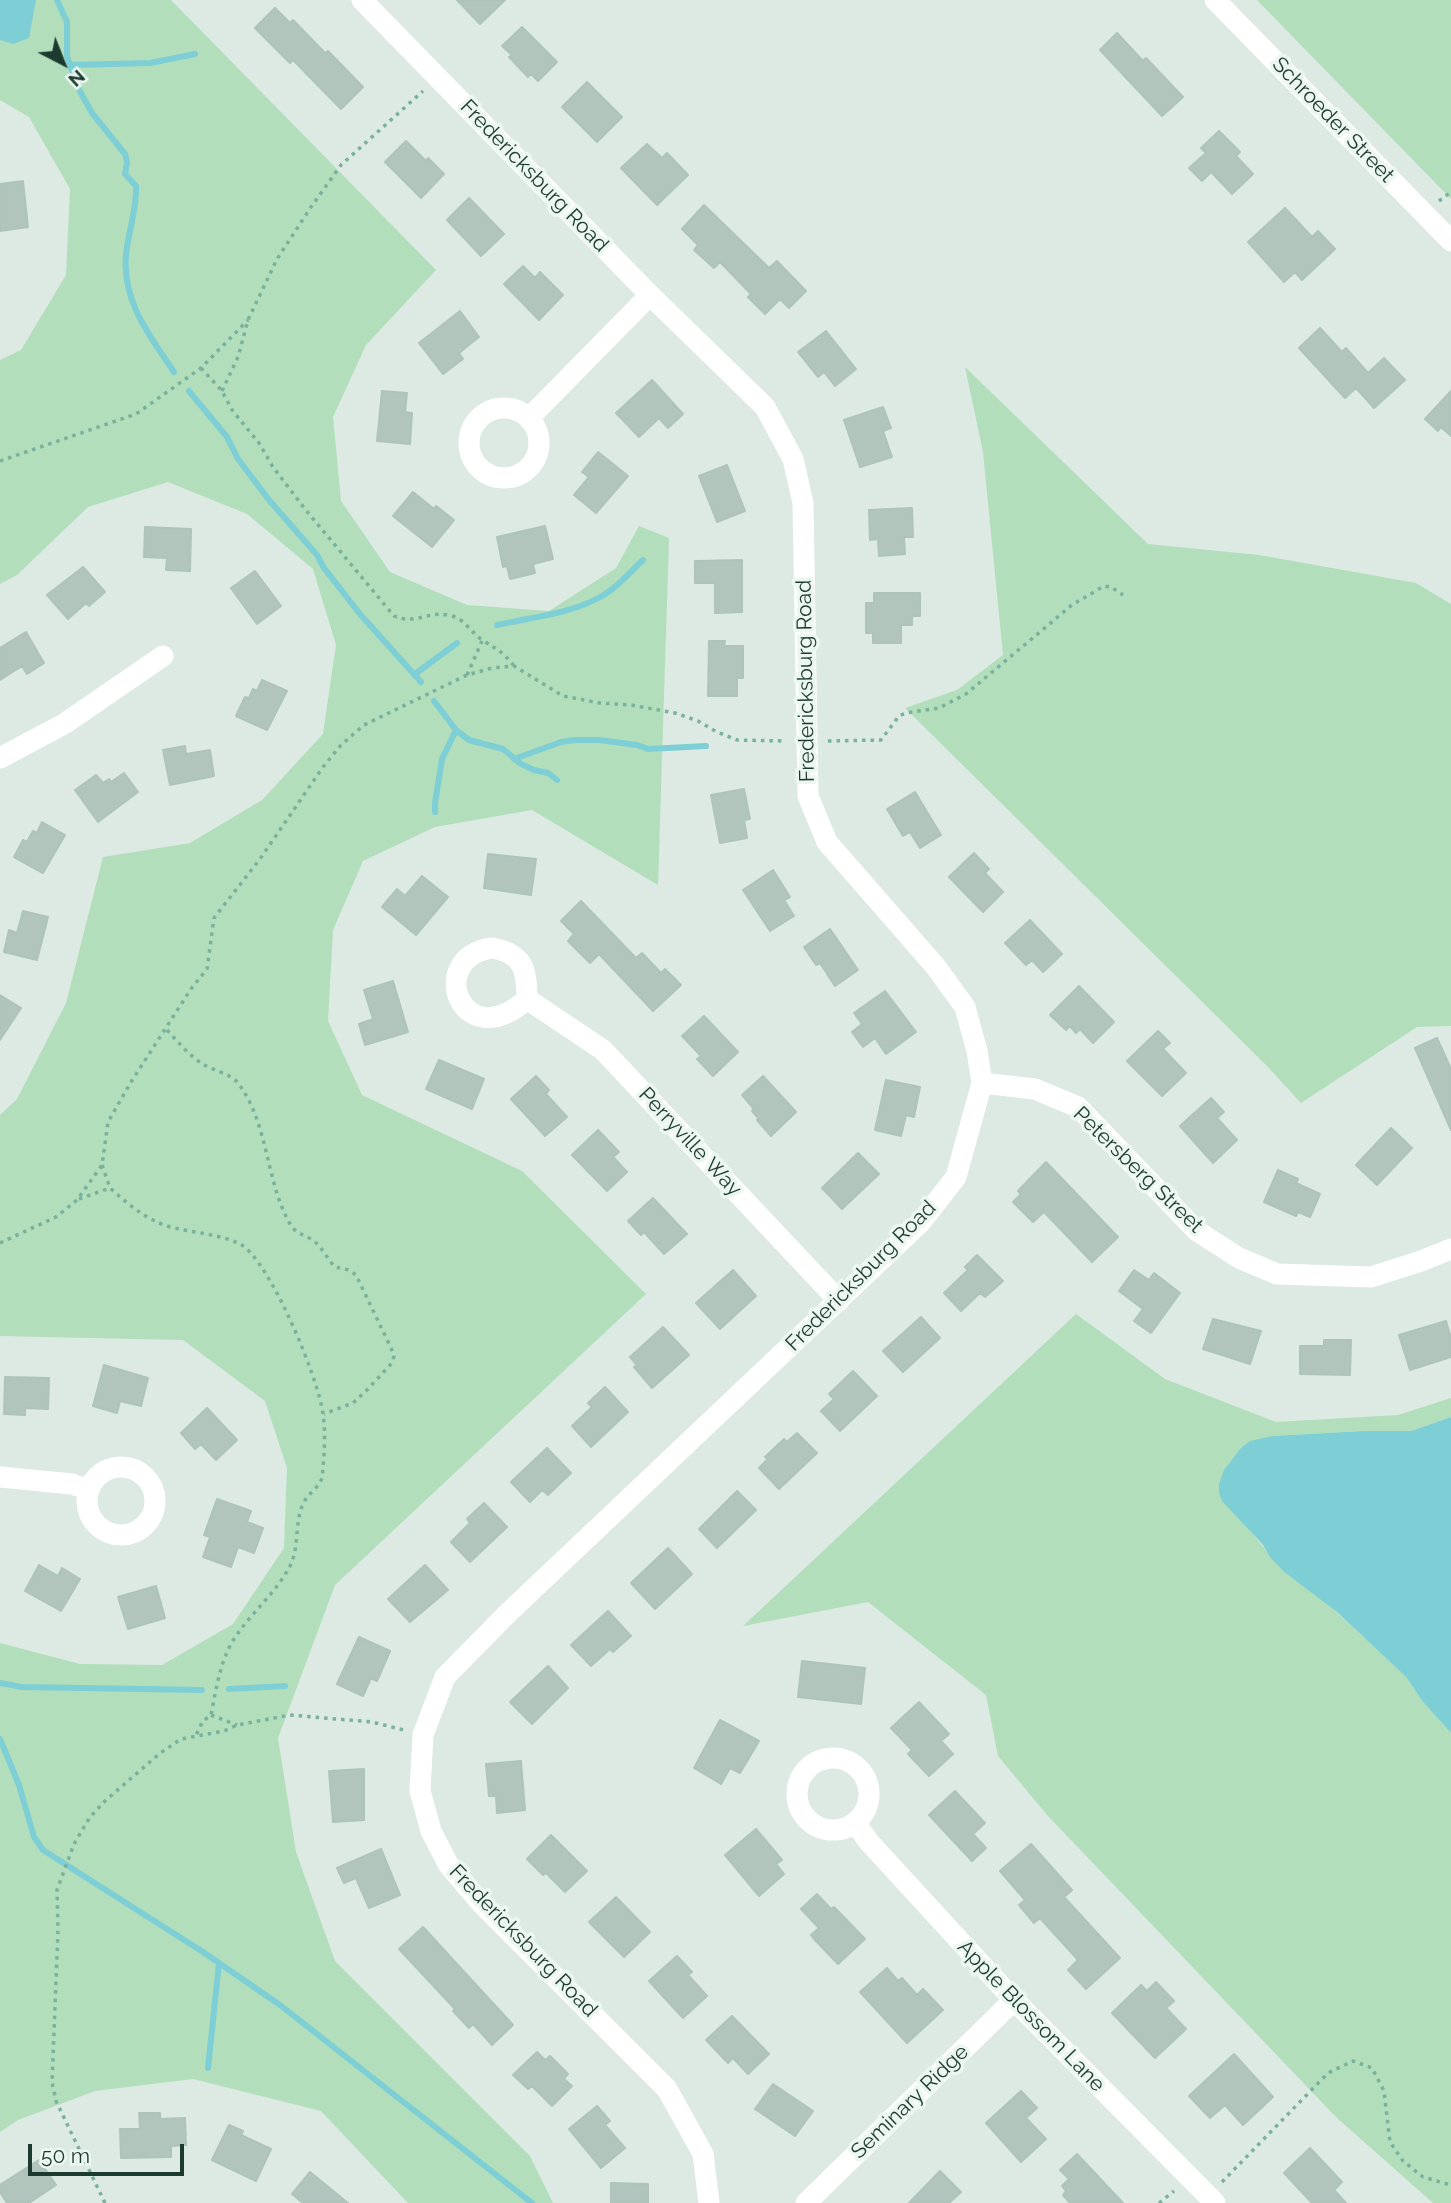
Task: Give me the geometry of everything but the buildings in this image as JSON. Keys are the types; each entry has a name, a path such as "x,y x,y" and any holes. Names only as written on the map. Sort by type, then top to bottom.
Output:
{"street":[{"name":"Fredericksburg Road","path":"362,0 650,295 765,407 793,459 803,503 808,796 827,842 936,967 965,1007 977,1051 982,1083 956,1177 920,1223 445,1677 423,1735 420,1791 431,1831 448,1864 480,1902 667,2089 703,2154 709,2203"},
{"name":"Schroeder Street","path":"1215,0 1451,241"},
{"path":"529,418 650,295"},
{"path":"0,758 64,724 163,656"},
{"name":"Perryville Way","path":"527,999 603,1050 839,1301"},
{"name":"Petersberg Street","path":"982,1083 1035,1089 1078,1107 1197,1231 1239,1258 1277,1275 1371,1276 1451,1249"},
{"path":"0,1478 72,1485 88,1490"},
{"name":"Apple Blossom Lane","path":"855,1823 869,1842 1014,2000 1215,2203"},
{"name":"Seminary Ridge","path":"806,2203 1014,2000"}],"path":[{"path":"0,461 136,414 201,368 248,320 277,259 341,165 438,77"},
{"path":"222,391 238,357 247,332 248,320"},
{"path":"201,368 222,391 232,410 259,443 305,509 394,616 405,621 448,614 460,619 482,641 498,648 514,666"},
{"path":"467,675 482,641"},
{"path":"196,1735 203,1721 211,1715 226,1656 234,1639 290,1566 298,1544 299,1520 304,1502 319,1485 321,1478 323,1414 313,1378 281,1301 259,1263 243,1246 227,1238 169,1226 145,1217 110,1188 102,1165 108,1122 191,989 207,969 214,918 341,746 365,725 450,683"},
{"path":"167,1030 203,1065 232,1076 238,1082 261,1132 275,1185 289,1223 294,1230 317,1243 335,1267 349,1270 356,1275 391,1348 394,1356 392,1363 366,1391 353,1402 323,1414"},
{"path":"0,1243 56,1217 77,1200 102,1165"},
{"path":"77,1200 110,1188"},
{"path":"211,1715 237,1725"},
{"path":"105,2203 56,2101 52,2082 58,1944 57,1890 74,1844 90,1817 159,1754 181,1739 196,1735 290,1715 372,1722 423,1735"},
{"path":"1159,2203 1180,2186 1216,2188 1328,2073 1353,2061 1372,2068 1384,2091 1391,2142 1403,2161 1423,2177 1451,2185"}],"green space":[{"path":"0,0 171,0 436,270 366,345 333,417 341,501 390,572 467,605 549,611 616,568 639,526 669,538 658,885 532,810 435,827 363,861 333,930 328,1021 362,1095 522,1171 646,1294 335,1585 278,1738 296,1852 335,1961 530,2156 553,2203 408,2203 321,2111 193,2079 95,2091 18,2120 0,2132 0,1643 80,1664 162,1665 233,1624 284,1548 287,1468 265,1401 183,1340 0,1336 0,1115 17,1099 66,1003 103,857 190,843 262,800 323,734 336,645 313,569 247,514 168,482 88,507 17,575 0,584 0,360 21,350 66,275 70,189 29,117 0,100"},
{"path":"1257,0 1451,0 1451,199"},
{"path":"965,367 1148,544 1259,555 1416,583 1451,604 1451,1026 1417,1027 1301,1103 1266,1065 905,708 957,690 1003,655 983,452"},
{"path":"1076,1314 1165,1379 1276,1422 1398,1415 1451,1398 1451,1417 1411,1431 1273,1436 1219,1484 1219,1493 1283,1571 1317,1594 1406,1677 1423,1702 1451,1733 1451,2203 1433,2203 1336,2117 1047,1815 998,1756 986,1695 868,1602 743,1626"}],"water":[{"path":"0,0 36,0 29,38 13,44 0,40"},
{"path":"1451,1417 1451,1733 1423,1702 1406,1677 1337,1612 1283,1571 1222,1501 1219,1484 1224,1470 1250,1441 1273,1436 1411,1431"}],"waterway":[{"path":"57,0 67,22 67,56 77,86 92,113 125,154 125,174 136,186 126,255 128,288 140,318 174,372"},
{"path":"69,65 150,63 195,54"},
{"path":"189,391 227,437 238,459 269,500 317,555 360,614 421,682"},
{"path":"497,625 564,611 590,602 613,588 643,560"},
{"path":"415,674 457,643"},
{"path":"434,701 456,730 469,740 503,749 521,764 548,773 557,780"},
{"path":"435,812 442,759 456,730"},
{"path":"514,759 561,742 575,740 599,740 648,749 706,746"},
{"path":"0,1683 22,1687 202,1690"},
{"path":"229,1689 285,1686"},
{"path":"0,1739 19,1785 34,1837 43,1850 203,1952 280,2005 532,2203"},
{"path":"208,2068 219,1963"}]}
